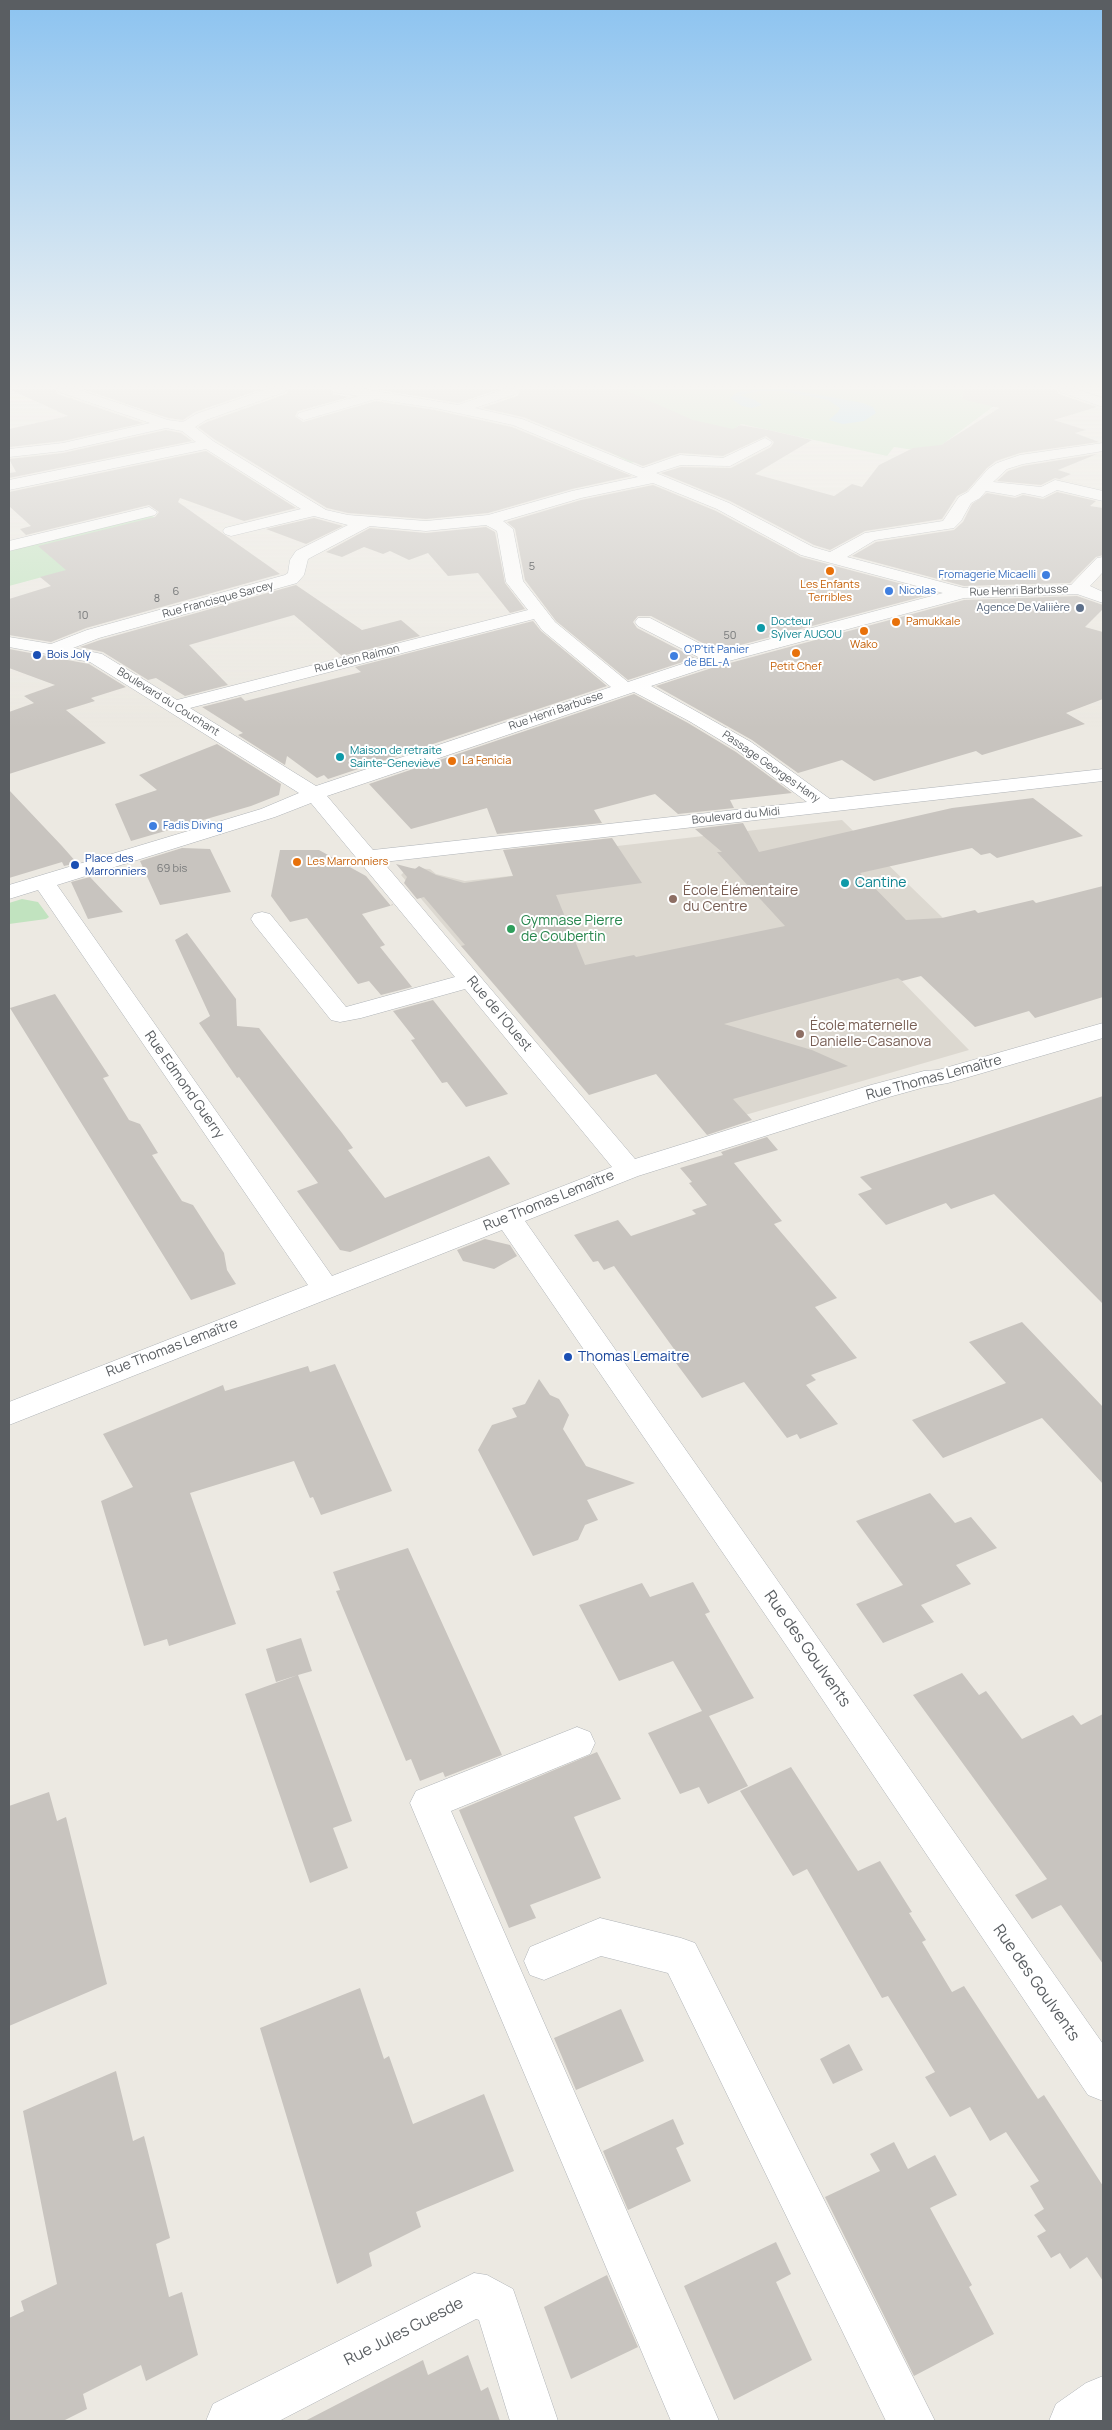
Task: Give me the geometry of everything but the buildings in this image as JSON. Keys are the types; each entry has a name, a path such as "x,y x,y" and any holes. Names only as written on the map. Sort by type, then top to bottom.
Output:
{"street":[{"path":"303,502 315,510 334,517 366,522 426,526 489,520 549,502"},
{"path":"714,502 807,551 964,593"},
{"path":"832,558 872,536 948,524 953,521 964,502"},
{"path":"1051,502 1056,503"},
{"path":"231,531 315,510"},
{"path":"9,546 149,512"},
{"name":"Passage Georges Hany","path":"489,520 505,530 515,582 548,626 630,687 696,717 744,746 826,806"},
{"name":"Rue Francisque Sarcey","path":"50,650 93,634 291,579 296,575 298,560 302,555 366,522"},
{"name":"Rue Henri Barbusse","path":"9,892 268,813 315,794 716,659 839,629 964,593 1071,590 1079,588 1103,562"},
{"path":"1079,588 1103,598"},
{"name":"Rue Léon Raimon","path":"175,706 539,612"},
{"path":"644,622 671,634 716,659"},
{"name":"Boulevard du Couchant","path":"9,642 96,658 315,794 368,857"},
{"name":"Boulevard du Midi","path":"368,857 1103,776"},
{"name":"Rue de l'Ouest","path":"368,857 629,1170"},
{"name":"Rue Edmond Guerry","path":"43,881 326,1289"},
{"path":"262,919 340,1015 361,1011 470,980"},
{"name":"Rue Thomas Lemaître","path":"9,1414 509,1219 629,1170 880,1091 924,1079 940,1078 1103,1030"},
{"name":"Rue des Goulvents","path":"509,1219 798,1635 1103,2080"},
{"path":"577,1743 429,1803 695,2421"},
{"path":"544,1961 600,1937 681,1958 911,2421"},
{"name":"Rue Jules Guesde","path":"230,2421 474,2296 487,2298 497,2305 534,2421"},
{"path":"1073,2421 1103,2400"}],"shaded area":[{"path":"842,820 943,918 860,938 969,1050 721,1122 675,1067 461,946 401,875 408,868 430,869 436,874 465,881 528,874 522,857"}],"green space":[{"path":"150,514 166,527 113,558 9,586 9,547"},
{"path":"22,899 38,902 49,917 9,924 9,903"}],"place":[{"name":"Les Enfants Terribles","path":"830,571"},
{"name":"Fromagerie Micaelli","path":"1046,575"},
{"name":"Nicolas","path":"889,591"},
{"name":"Agence De Valiière","path":"1080,608"},
{"name":"Pamukkale","path":"896,622"},
{"name":"Docteur Sylver AUGOU","path":"761,628"},
{"name":"Wako","path":"864,631"},
{"name":"Petit Chef","path":"796,653"},
{"name":"Bois Joly","path":"37,655"},
{"name":"O'P'tit Panier de BEL-A","path":"674,656"},
{"name":"Maison de retraite Sainte-Geneviève","path":"340,757"},
{"name":"La Fenicia","path":"452,761"},
{"name":"Fadis Diving","path":"153,826"},
{"name":"Les Marronniers","path":"297,862"},
{"name":"Place des Marronniers","path":"75,865"},
{"name":"Cantine","path":"845,883"},
{"name":"École Élémentaire du Centre","path":"673,899"},
{"name":"Gymnase Pierre de Coubertin","path":"511,929"},
{"name":"École maternelle Danielle-Casanova","path":"800,1034"},
{"name":"Thomas Lemaitre","path":"568,1357"}]}
